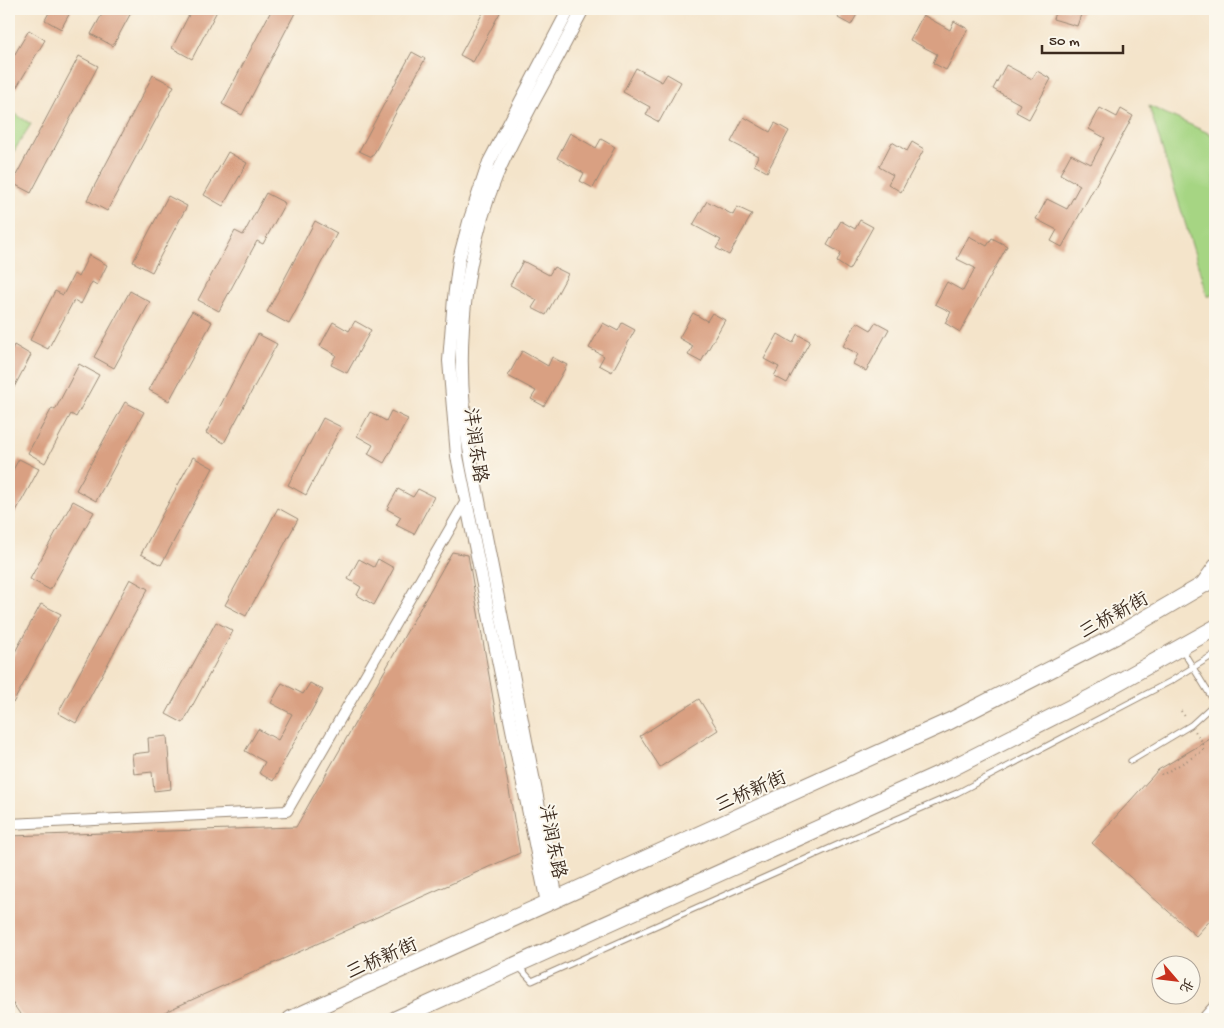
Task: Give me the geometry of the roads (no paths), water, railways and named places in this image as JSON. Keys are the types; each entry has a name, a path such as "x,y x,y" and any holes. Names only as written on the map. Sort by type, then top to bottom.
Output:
{"main road":[{"name":"三桥新街","path":"291,1019 950,721 1114,637 1215,578"},
{"path":"396,1019 950,769 1090,698 1215,628"},
{"path":"1207,1019 1215,1010"}],"street":[{"name":"沣润东路","path":"552,901 457,456 449,361 459,259 468,222 490,162 569,9"},
{"name":"沣润东路","path":"552,901 472,465 464,409 462,343 468,285 478,234 489,195 496,176 516,136 583,9"},
{"path":"9,824 287,811 466,501"},
{"path":"1198,589 1215,565"}],"lane":[{"path":"1130,761 1191,725 1215,703 1181,648"},
{"path":"517,965 532,981 846,840 957,793 1170,681 1215,654"}]}
